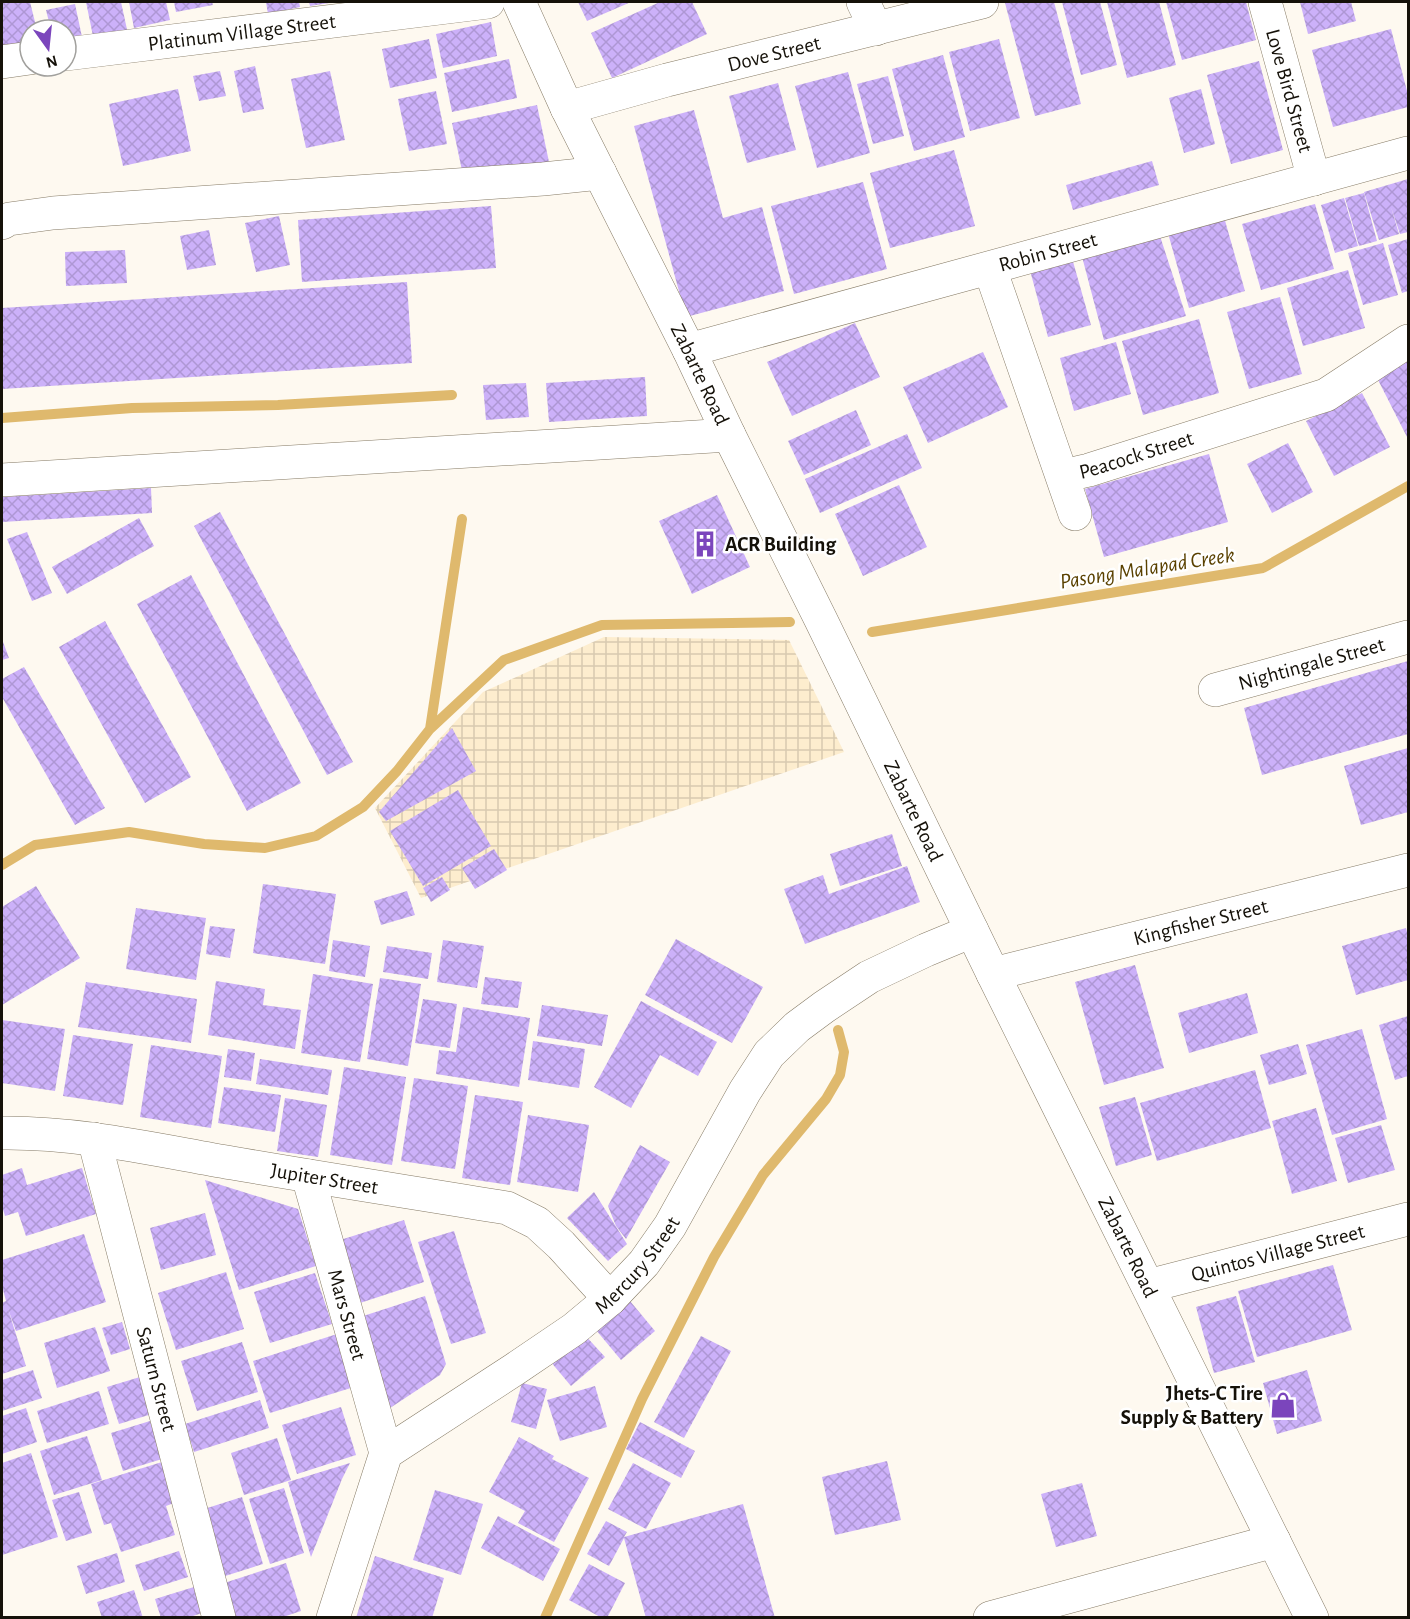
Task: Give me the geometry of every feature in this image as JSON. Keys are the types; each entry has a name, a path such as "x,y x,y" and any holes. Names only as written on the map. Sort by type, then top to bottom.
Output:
{"street":[{"name":"Platinum Village Street","path":"78,53 488,2"},
{"name":"Zabarte Road","path":"519,2 567,108 1312,1617"},
{"name":"Dove Street","path":"567,108 667,80 870,15 982,2"},
{"name":"Love Bird Street","path":"1265,2 1314,179"},
{"path":"2,62 18,60"},
{"name":"Robin Street","path":"688,350 1408,153"},
{"path":"2,223 9,219 53,213 543,179 600,173"},
{"name":"Peacock Street","path":"990,269 1063,476 1089,470 1326,395 1408,341"},
{"path":"2,480 729,435"},
{"path":"1063,476 1075,514"},
{"name":"Nightingale Street","path":"1215,690 1408,637"},
{"name":"Kingfisher Street","path":"993,974 1408,870"},
{"name":"Mercury Street","path":"386,1453 574,1329 610,1299 644,1263 670,1226 745,1091 769,1054 797,1027 869,977 972,931"},
{"name":"Jupiter Street","path":"2,1133 94,1139 507,1208 537,1223 545,1230 610,1299"},
{"name":"Saturn Street","path":"94,1139 219,1617"},
{"name":"Mars Street","path":"308,1176 386,1453"},
{"name":"Quintos Village Street","path":"1148,1286 1408,1219"},
{"path":"333,1617 386,1453"},
{"path":"990,1617 1274,1541"}],"shaded area":[{"path":"604,637 789,640 844,752 421,898 375,808 483,692"}],"building":[{"path":"2,2 30,2 34,18 18,18 18,53 2,56"},
{"path":"86,2 121,2 128,34 94,41"},
{"path":"129,2 166,2 170,20 134,28"},
{"path":"174,2 212,2 213,5 176,12"},
{"path":"266,2 299,2 300,7 268,14"},
{"path":"309,2 329,2 329,3 310,6"},
{"path":"578,2 631,2 587,21"},
{"path":"660,2 692,2 707,34 612,78 591,33"},
{"path":"1054,2 1081,104 1035,116 1005,3"},
{"path":"1062,2 1100,2 1117,65 1081,75"},
{"path":"1107,2 1159,2 1176,65 1127,78"},
{"path":"1166,2 1246,2 1256,40 1182,60"},
{"path":"1300,2 1351,2 1356,21 1308,34"},
{"path":"75,4 78,18 48,18 46,10"},
{"path":"78,18 82,37 78,38"},
{"path":"491,22 497,56 443,68 436,34"},
{"path":"1391,29 1408,95 1408,107 1333,127 1312,50"},
{"path":"429,39 437,78 390,88 382,49"},
{"path":"999,39 1020,118 970,131 949,52"},
{"path":"943,55 965,137 914,151 892,69"},
{"path":"509,59 517,98 452,112 444,73"},
{"path":"1259,61 1283,150 1231,164 1207,75"},
{"path":"255,66 264,109 243,113 234,71"},
{"path":"220,71 226,96 199,101 193,76"},
{"path":"330,71 345,140 306,148 291,79"},
{"path":"848,72 870,153 817,168 795,86"},
{"path":"888,76 904,136 873,144 857,84"},
{"path":"778,83 796,150 747,163 729,96"},
{"path":"178,89 191,151 123,166 109,104"},
{"path":"1201,89 1215,144 1184,153 1169,98"},
{"path":"436,91 447,144 409,151 398,99"},
{"path":"537,105 549,162 464,180 452,123"},
{"path":"694,110 723,218 762,207 784,291 686,317 634,126"},
{"path":"954,150 975,226 890,248 870,173"},
{"path":"1152,161 1159,185 1073,210 1066,185"},
{"path":"1408,179 1408,232 1400,234 1391,207 1399,234 1379,240 1364,192"},
{"path":"863,182 887,269 794,294 771,206"},
{"path":"1364,193 1377,241 1359,246 1345,198"},
{"path":"1344,198 1358,246 1335,253 1321,205"},
{"path":"1315,204 1334,269 1261,290 1242,224"},
{"path":"491,206 496,268 302,282 298,220"},
{"path":"1222,210 1245,291 1189,308 1166,226"},
{"path":"279,216 290,265 256,272 245,223"},
{"path":"209,230 216,265 187,270 180,236"},
{"path":"1159,233 1186,316 1104,340 1080,249"},
{"path":"1408,239 1408,291 1402,293 1388,245"},
{"path":"1383,243 1398,295 1363,305 1348,253"},
{"path":"125,250 127,283 66,286 65,252"},
{"path":"1070,251 1091,325 1048,337 1028,263"},
{"path":"1348,270 1365,328 1303,346 1287,288"},
{"path":"407,282 412,363 2,389 2,308"},
{"path":"1280,297 1302,374 1249,389 1227,312"},
{"path":"1199,319 1219,393 1143,415 1122,341"},
{"path":"855,323 880,377 792,416 767,362"},
{"path":"1116,342 1131,394 1074,411 1060,358"},
{"path":"983,352 1008,407 928,443 903,387"},
{"path":"1408,355 1408,436 1407,437 1374,372"},
{"path":"645,377 647,416 549,422 546,383"},
{"path":"526,383 529,417 486,420 483,385"},
{"path":"1362,393 1390,447 1334,476 1306,421"},
{"path":"856,410 871,445 804,475 788,441"},
{"path":"907,434 922,468 820,513 805,479"},
{"path":"1288,443 1313,492 1272,513 1247,464"},
{"path":"1209,454 1228,522 1104,557 1085,489"},
{"path":"899,485 927,547 863,576 835,514"},
{"path":"151,488 152,513 2,522 2,497"},
{"name":"ACR Building","path":"717,495 750,567 692,594 659,521"},
{"path":"220,512 353,762 327,775 194,526"},
{"path":"139,518 154,546 67,594 52,567"},
{"path":"27,532 52,593 32,601 7,539"},
{"path":"191,575 301,783 247,811 137,604"},
{"path":"105,621 191,777 145,803 59,647"},
{"path":"2,639 9,658 2,660"},
{"path":"1408,661 1408,734 1262,775 1244,708"},
{"path":"24,667 105,808 75,825 2,697 2,679"},
{"path":"452,728 476,771 386,821 379,812"},
{"path":"1408,748 1408,812 1361,825 1344,766"},
{"path":"458,790 491,846 423,886 390,831"},
{"path":"892,834 902,866 840,886 830,854"},
{"path":"494,849 507,870 475,889 462,868"},
{"path":"907,866 920,902 805,944 784,889 823,875 829,894"},
{"path":"442,877 450,890 431,902 423,888"},
{"path":"263,884 336,894 325,964 253,953"},
{"path":"36,886 80,958 2,1005 2,907"},
{"path":"407,891 415,915 381,925 374,901"},
{"path":"136,908 206,918 196,980 126,969"},
{"path":"210,926 235,929 230,958 206,954"},
{"path":"1406,928 1408,980 1356,995 1342,946"},
{"path":"676,939 763,987 732,1043 645,995"},
{"path":"333,940 370,946 365,977 329,971"},
{"path":"443,940 484,946 477,988 437,982"},
{"path":"387,946 432,953 428,979 383,972"},
{"path":"1135,965 1164,1068 1104,1085 1075,982"},
{"path":"313,974 373,984 360,1062 301,1053"},
{"path":"485,977 522,982 518,1008 481,1004"},
{"path":"380,978 421,984 408,1066 367,1059"},
{"path":"216,981 265,989 263,1005 301,1010 295,1049 208,1035"},
{"path":"86,982 197,999 191,1043 78,1027"},
{"path":"1247,993 1258,1033 1189,1053 1178,1013"},
{"path":"423,999 457,1004 450,1048 415,1043"},
{"path":"641,1001 717,1042 698,1076 660,1055 631,1108 594,1087"},
{"path":"542,1005 608,1015 602,1046 537,1036"},
{"path":"463,1007 530,1018 519,1087 436,1074 439,1050 456,1052"},
{"path":"1408,1016 1408,1076 1395,1080 1379,1025"},
{"path":"2,1020 65,1029 55,1091 2,1083"},
{"path":"1362,1029 1387,1119 1332,1135 1306,1045"},
{"path":"73,1035 133,1044 123,1105 63,1096"},
{"path":"533,1041 585,1049 579,1088 528,1080"},
{"path":"1298,1044 1307,1074 1269,1085 1260,1055"},
{"path":"151,1045 222,1056 211,1128 140,1117"},
{"path":"228,1049 255,1053 251,1081 224,1077"},
{"path":"260,1059 332,1070 328,1095 256,1084"},
{"path":"344,1067 406,1077 392,1165 330,1155"},
{"path":"1255,1070 1271,1128 1157,1161 1140,1103"},
{"path":"414,1078 468,1086 455,1169 401,1161"},
{"path":"224,1087 281,1095 275,1132 218,1123"},
{"path":"475,1095 523,1102 510,1185 462,1178"},
{"path":"1135,1097 1152,1155 1116,1166 1099,1107"},
{"path":"285,1098 327,1105 318,1157 277,1151"},
{"path":"1316,1108 1337,1181 1292,1194 1272,1121"},
{"path":"528,1115 589,1125 578,1192 517,1182"},
{"path":"1381,1125 1395,1170 1348,1183 1335,1138"},
{"path":"640,1145 670,1162 626,1239 616,1226 608,1206"},
{"path":"22,1168 27,1185 82,1168 96,1214 26,1236 18,1212 5,1216 2,1206 2,1175"},
{"path":"205,1180 298,1209 316,1266 239,1290"},
{"path":"594,1192 627,1244 608,1261 567,1218"},
{"path":"205,1213 216,1255 161,1270 150,1228"},
{"path":"404,1220 424,1282 357,1304 337,1241"},
{"path":"454,1231 486,1333 451,1344 418,1242"},
{"path":"84,1234 106,1302 16,1331 8,1309 26,1366 2,1374 2,1303 6,1301 2,1286 2,1260"},
{"path":"1333,1265 1352,1330 1257,1357 1238,1291"},
{"path":"226,1272 244,1329 176,1350 158,1293"},
{"path":"315,1273 332,1324 270,1343 254,1292"},
{"path":"425,1296 446,1364 440,1375 387,1410 357,1318"},
{"path":"1236,1296 1255,1362 1214,1373 1196,1307"},
{"path":"630,1301 655,1331 621,1360 596,1330"},
{"path":"122,1322 130,1349 111,1355 102,1328"},
{"path":"95,1327 110,1371 57,1388 44,1343"},
{"path":"583,1333 605,1357 571,1386 550,1361"},
{"path":"337,1334 354,1387 270,1413 253,1361"},
{"path":"701,1336 731,1351 684,1438 654,1422"},
{"path":"242,1342 258,1392 197,1411 181,1361"},
{"path":"33,1370 42,1398 2,1411 2,1380"},
{"path":"1307,1370 1322,1421 1277,1434 1263,1383"},
{"path":"140,1377 152,1414 119,1424 107,1387"},
{"path":"522,1383 547,1389 536,1429 511,1422"},
{"path":"595,1386 607,1427 560,1441 547,1400"},
{"path":"99,1391 109,1424 47,1443 37,1411"},
{"path":"260,1400 269,1428 194,1452 185,1424"},
{"path":"341,1407 356,1455 297,1474 282,1425"},
{"path":"26,1408 37,1442 2,1454 2,1416"},
{"path":"150,1421 162,1459 123,1471 111,1433"},
{"path":"640,1422 695,1451 681,1478 626,1449"},
{"path":"87,1436 102,1480 54,1495 40,1451"},
{"path":"519,1437 554,1456 552,1459 589,1478 554,1542 518,1523 525,1511 489,1492"},
{"path":"277,1438 291,1480 244,1495 231,1453"},
{"path":"31,1453 58,1537 2,1555 2,1463"},
{"path":"887,1461 901,1520 835,1535 822,1477"},
{"path":"162,1462 174,1503 166,1506 175,1535 121,1552 111,1523 104,1525 91,1484"},
{"path":"350,1463 342,1479 311,1557 288,1482"},
{"path":"633,1463 671,1483 646,1529 608,1509"},
{"path":"1082,1483 1097,1536 1056,1547 1041,1494"},
{"path":"284,1488 304,1553 270,1564 249,1499"},
{"path":"435,1490 483,1504 461,1575 413,1560"},
{"path":"79,1492 92,1533 66,1541 52,1500"},
{"path":"242,1497 263,1564 222,1577 201,1510"},
{"path":"743,1504 775,1618 646,1618 624,1538 609,1566 587,1554 606,1521 627,1532 624,1537"},
{"path":"498,1516 560,1549 543,1581 481,1548"},
{"path":"179,1551 188,1577 144,1591 135,1565"},
{"path":"117,1553 125,1582 86,1594 77,1566"},
{"path":"375,1556 444,1578 432,1618 356,1618"},
{"path":"286,1563 301,1611 280,1618 232,1618 221,1584"},
{"path":"589,1564 625,1583 607,1618 602,1618 569,1600"},
{"path":"194,1587 202,1613 187,1618 161,1618 155,1599"},
{"path":"134,1590 143,1618 102,1618 97,1602"}],"waterway":[{"path":"2,418 132,408 278,405 452,395"},
{"name":"Pasong Malapad Creek","path":"872,632 1263,568 1408,486"},
{"path":"430,729 462,519"},
{"name":"Pasong Malapad Creek","path":"2,865 35,845 129,832 204,844 265,848 316,836 363,807 397,771 430,729 504,660 602,625 790,622"},
{"path":"545,1618 642,1399 714,1257 763,1175 826,1099 840,1075 844,1052 838,1030"}],"place":[{"name":"ACR Building","path":"705,544"},
{"name":"Jhets-C Tire Supply & Battery","path":"1283,1405"}]}
